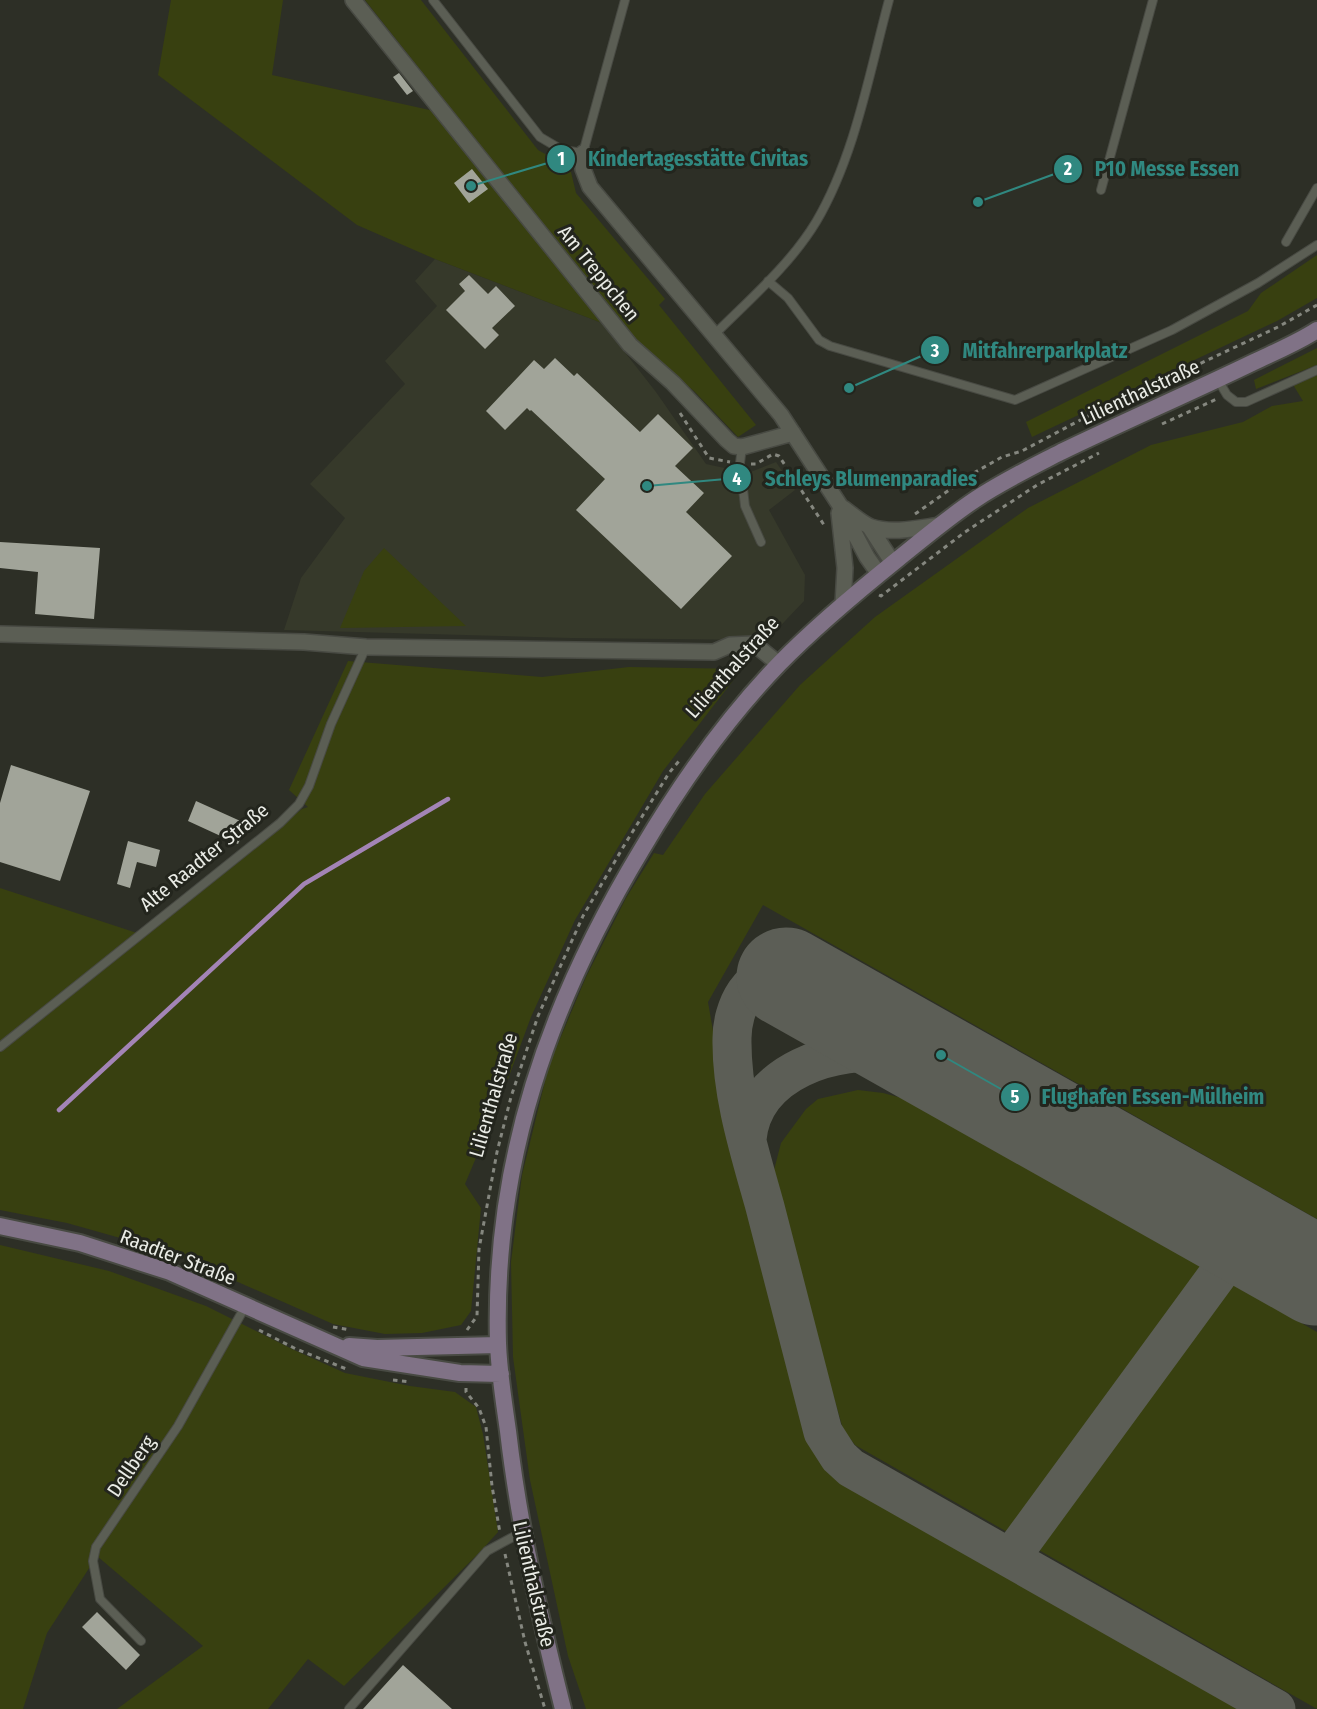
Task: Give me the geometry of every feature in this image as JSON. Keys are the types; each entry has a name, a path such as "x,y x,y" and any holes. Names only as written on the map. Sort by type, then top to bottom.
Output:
{"main road":[{"name":"Lilienthalstraße","path":"563,1709 536,1604 522,1532 501,1374 498,1345 502,1222 512,1166 539,1063 572,980 621,884 663,813 734,717 779,664 880,573 979,497 1027,470 1114,426 1218,380 1317,330"},
{"name":"Raadter Straße","path":"0,1227 80,1243 170,1272 363,1358 466,1373 501,1374"},
{"name":"Raadter Straße","path":"335,1344 377,1348 498,1345"}],"street":[{"name":"Am Treppchen","path":"353,0 630,345 673,383 727,440 734,446 742,447"},
{"path":"583,153 583,170 590,187 774,407 793,433 838,504 867,556 880,573"},
{"path":"742,447 793,433"},
{"path":"838,504 869,526 892,531 941,525"},
{"path":"838,504 845,568 843,604"},
{"path":"869,526 880,573"},
{"path":"0,634 304,642 366,646 714,652 730,645 754,644 779,664"}],"lane":[{"path":"434,0 540,137 562,150 583,153 625,0"},
{"path":"714,335 790,256 815,224 833,191 846,156 889,0"},
{"path":"1101,190 1152,0"},
{"path":"1286,242 1317,188"},
{"path":"768,281 788,298 819,340 830,346 1015,400 1172,330 1258,284 1317,245"},
{"path":"1218,380 1227,394 1236,402 1246,402 1317,370"},
{"path":"742,447 740,464 745,506 761,542"},
{"name":"Alte Raadter Straße","path":"0,1047 280,823 299,804 309,786 331,723 366,646"},
{"name":"Dellberg","path":"141,1641 100,1599 93,1561 96,1547 178,1426 246,1305"},
{"path":"349,1709 487,1551 522,1532"}],"path":[{"name":"Lilienthalstraße","path":"1156,426 1227,394"},
{"path":"678,410 710,458 740,464 756,464 773,454 779,456 831,536"},
{"name":"Lilienthalstraße","path":"880,573 881,596 971,528 1037,485 1106,449"},
{"name":"Lilienthalstraße","path":"468,1347 467,1329 477,1316 479,1249 497,1152 511,1097 538,1016 583,916 644,813 682,756"},
{"name":"Lilienthalstraße","path":"466,1373 466,1392 479,1408 486,1427 492,1486 502,1542 525,1642 545,1709"}],"shaded area":[{"path":"435,259 602,323 656,392 706,464 748,473 776,462 795,490 769,510 805,575 804,601 767,640 570,638 284,630 301,578 345,518 310,484 405,384 385,361 437,306 415,281"}],"green space":[{"path":"171,0 283,0 272,75 434,111 602,323 435,259 357,225 158,75"},
{"path":"365,0 421,0 538,150 570,168 576,193 665,299 659,305 756,425 738,437 694,391 638,345"},
{"path":"1317,255 1317,298 1277,321 1032,437 1026,422 1248,311 1261,293"},
{"path":"1317,348 1317,365 1256,389 1254,380"},
{"path":"1317,373 1317,1219 763,905 708,1002 740,1187 809,1439 831,1473 1245,1709 586,1709 568,1656 530,1480 513,1357 511,1262 522,1175 549,1065 586,977 626,898 654,853 663,855 705,794 800,685 875,617 1028,508 1151,445 1243,422 1272,406 1303,401 1292,383"},
{"path":"384,548 466,626 340,628 364,571"},
{"path":"348,661 542,677 629,667 742,669 663,771 575,920 531,1017 501,1098 465,1184 481,1208 471,1311 461,1325 422,1333 385,1334 333,1324 170,1252 67,1223 0,1210 0,1043 302,809 308,807 289,790"},
{"path":"0,888 137,933 0,1042"},
{"path":"858,1090 883,1093 909,1100 1317,1332 1317,1709 855,1445 843,1429 777,1198 774,1170 781,1143 806,1109 818,1099"},
{"path":"0,1245 109,1271 206,1306 345,1373 455,1392 476,1407 483,1434 498,1532 344,1686 308,1659 268,1709 117,1709 203,1646 97,1556 47,1633 23,1709 0,1709"}],"building":[{"path":"399,73 413,91 407,95 393,77"},
{"path":"472,169 488,189 469,203 454,183"},
{"path":"469,275 488,294 496,286 515,306 492,328 499,335 485,349 446,310 465,291 459,284"},
{"path":"555,358 574,376 577,373 640,432 658,414 693,448 675,466 704,493 686,512 732,556 681,609 576,510 605,479 531,410 527,408 505,430 486,411 534,360 544,369"},
{"path":"0,542 100,548 94,619 35,614 38,572 0,568"},
{"path":"11,765 90,791 60,881 0,862 0,803"},
{"path":"196,801 247,824 238,844 188,821"},
{"path":"128,841 160,850 156,867 137,862 130,888 117,884"},
{"path":"97,1612 140,1655 126,1670 82,1627"},
{"path":"403,1665 452,1709 363,1709"}],"waterway":[{"path":"59,1110 304,884 448,799"}],"taxiway":[{"path":"786,977 773,975 762,978 753,984 740,1003 735,1015 732,1038 735,1081 748,1145 823,1432 839,1457 851,1468 1276,1709"},
{"path":"747,1139 753,1115 764,1096 781,1080 801,1068 824,1059 871,1052 894,1054 927,1063 980,1087"},
{"path":"1011,1557 1246,1236"}],"runway":[{"path":"786,977 1317,1276"}],"place":[{"name":"Kindertagesstätte Civitas","path":"471,186"},
{"name":"P10 Messe Essen","path":"978,202"},
{"name":"Mitfahrerparkplatz","path":"849,388"},
{"name":"Schleys Blumenparadies","path":"647,486"},
{"name":"Flughafen Essen-Mülheim","path":"941,1055"}]}
